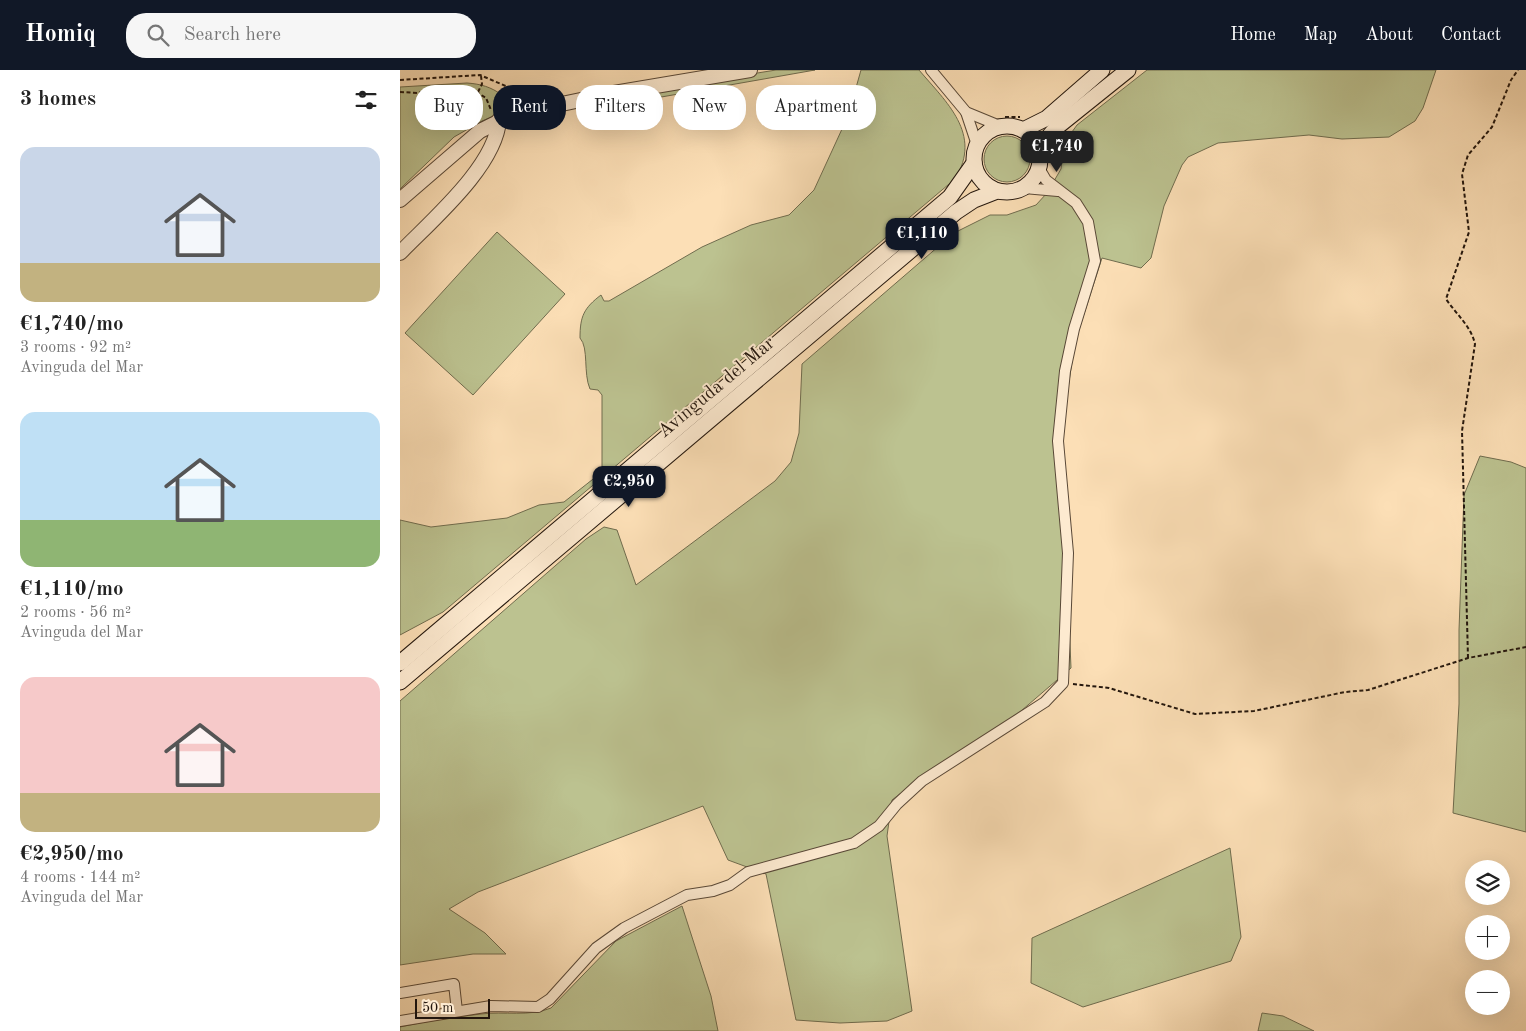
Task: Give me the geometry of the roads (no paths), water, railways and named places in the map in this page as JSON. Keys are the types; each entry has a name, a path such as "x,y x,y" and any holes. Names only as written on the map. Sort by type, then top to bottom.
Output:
{"main road":[{"path":"1023,130 1047,118 1102,70"},
{"path":"1040,162 1032,136 1012,126 1000,126 991,130 977,145 974,163 981,180 996,191 1015,192 1024,188 1031,183 1040,162 1050,135 1057,127 1128,70"},
{"name":"Avinguda del Mar","path":"400,663 950,197 974,163"},
{"name":"Avinguda del Mar","path":"400,682 956,212 974,200 996,191"}],"street":[{"path":"566,103 750,70"},
{"path":"931,70 966,112 977,145"},
{"path":"966,112 1000,126"},
{"path":"400,200 480,131 493,123"},
{"path":"400,253 467,184 484,159 498,130"},
{"path":"400,1021 491,1006 538,1007 550,999 596,948 624,928 686,895 713,891 730,884 748,872 854,843 879,826 896,804 922,781 1045,702 1063,683 1068,553 1058,441 1065,371 1074,329 1095,262 1088,222 1076,204 1046,180 1040,162"},
{"path":"1024,188 1058,191"},
{"path":"400,993 454,984 457,1011"}]}
